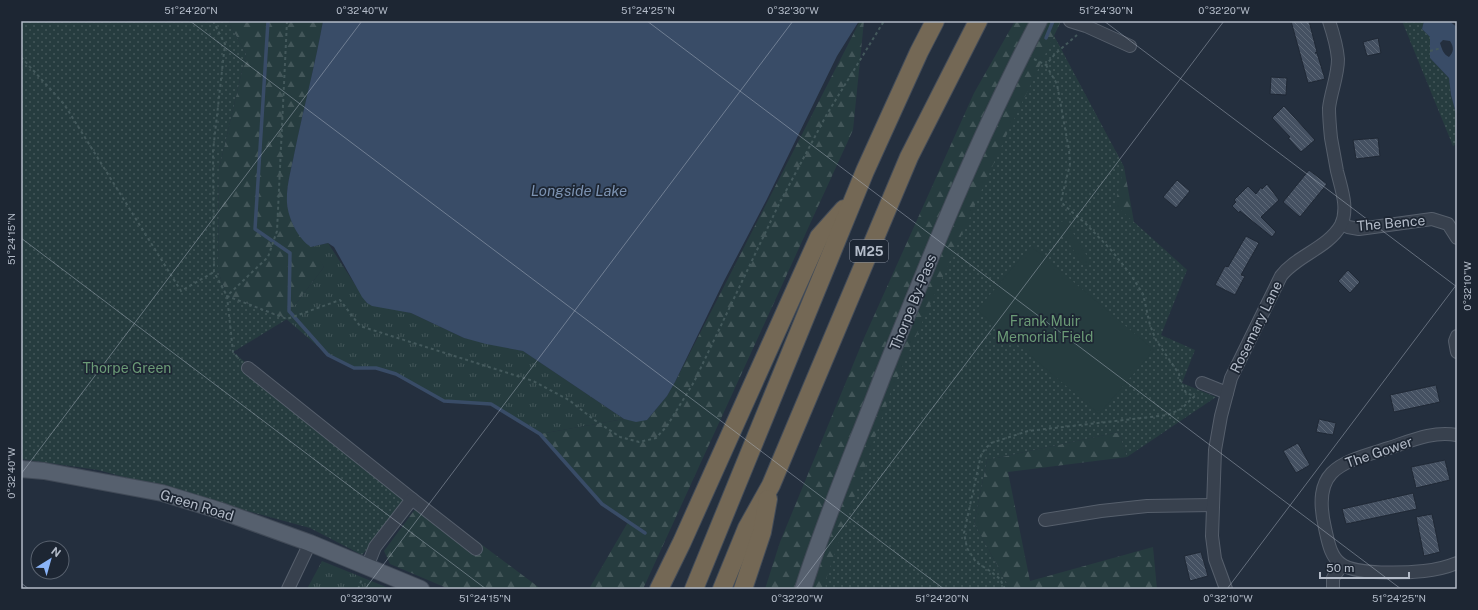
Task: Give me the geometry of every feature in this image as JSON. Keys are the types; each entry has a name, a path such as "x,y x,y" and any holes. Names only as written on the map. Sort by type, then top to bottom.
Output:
{"highway":[{"name":"M25","path":"694,589 855,196 919,52 935,21"},
{"name":"M25","path":"722,589 747,528 771,485 909,157 978,21"},
{"path":"659,589 686,534 820,237 855,196"},
{"path":"742,589 762,532 771,485"}],"main road":[{"name":"Thorpe By-Pass","path":"803,589 817,545 956,194 1039,21"},
{"name":"Green Road","path":"21,468 162,493 221,511 310,543 421,589"}],"street":[{"path":"1070,21 1086,26 1130,46"},
{"path":"1329,21 1333,32 1338,59 1337,72 1329,108 1331,138 1345,210 1342,223"},
{"name":"The Bence","path":"1342,223 1348,227 1360,229 1432,219 1452,224 1457,238"},
{"name":"Rosemary Lane","path":"1226,589 1215,559 1212,536 1215,450 1221,416 1231,378 1281,276 1285,271 1328,239 1342,223"},
{"path":"1457,336 1455,341 1457,352"},
{"path":"248,368 476,549"},
{"path":"1202,384 1227,394"},
{"name":"The Gower","path":"1342,565 1331,553 1322,519 1324,485 1331,473 1341,465 1360,456 1435,434 1457,435"},
{"path":"367,567 375,547 412,499"},
{"path":"1044,520 1148,506 1213,505"},
{"path":"288,589 310,543"},
{"path":"1333,589 1333,578 1342,565 1357,571 1398,572 1425,571 1457,563"}],"path":[{"path":"213,21 225,44 213,151 214,272 227,296 233,352 248,368"},
{"path":"227,296 268,257 277,231 287,21"},
{"path":"227,296 287,319 340,300 360,326 533,381 569,400 620,437 639,442 656,438 667,426 694,382 779,204 828,114 884,21"},
{"path":"1046,65 1055,54 1086,26"},
{"path":"1430,51 1441,48"},
{"path":"1005,589 1000,579 976,562 967,548 964,533 981,455 985,449 991,443 1028,431 1168,416 1181,409 1195,396 1186,393 1180,380 1180,374 1156,340 1150,325 1143,294 1131,275 1112,251 1086,224 1064,205 1062,201 1070,164 1069,150 1057,84 1046,65 1023,53"},
{"path":"21,57 64,104 181,291 214,272"}],"green space":[{"name":"Thorpe Green","path":"21,21 228,21 246,54 219,169 218,271 227,296 287,319 233,352 412,499 362,555 310,528 98,470 21,459"},
{"path":"228,21 323,21 289,178 287,201 290,216 294,225 313,248 324,267 285,318 227,296 218,271 219,169 246,54"},
{"path":"860,21 864,21 853,130 643,589 589,589 628,522 602,504 540,434 624,419 647,420 667,396"},
{"name":"Frank Muir Memorial Field","path":"1015,21 1061,21 1054,36 1124,167 1134,222 1187,270 830,589 765,589 780,542 864,338 974,93"},
{"path":"1402,21 1424,21 1422,29 1430,37 1430,58 1449,78 1451,95 1457,117 1457,144 1453,146"},
{"name":"Frank Muir Memorial Field","path":"1054,36 1124,167 1115,205 1187,270 1161,335 1195,350 1182,383 1216,397 1127,457 1119,432 987,460 974,523 1010,589 826,589 825,582 890,394 1006,136"},
{"path":"1064,221 1067,223 1090,261 1088,265 1084,266 1060,229 1060,222"},
{"path":"328,243 367,303 411,313 464,338 523,351 624,419 540,434 491,404 444,401 396,374 376,368 354,368 328,355 285,318 324,267 311,247"},
{"path":"1031,246 1154,350 1099,414 977,310"},
{"path":"1119,432 1127,457 1008,472 1030,581 1153,547 1157,589 1010,589 974,523 987,460"},
{"path":"422,500 541,589 449,589 390,564 384,551"},
{"path":"322,561 391,589 307,589"}],"water":[{"name":"Longside Lake","path":"323,21 859,21 837,56 675,382 667,396 647,420 636,422 624,419 523,351 464,338 411,313 372,306 362,297 334,247 328,243 311,247 298,234 289,215 287,191"},
{"path":"1424,21 1449,21 1457,27 1457,117 1451,95 1449,78 1430,58 1430,37 1422,29","holes":["1443,40 1450,41 1453,49 1449,57 1444,53 1440,43"]}],"building":[{"path":"1291,21 1309,21 1317,52 1315,53 1317,53 1325,79 1308,83"},
{"path":"1378,38 1381,53 1367,56 1363,42"},
{"path":"1271,77 1287,78 1286,95 1270,94"},
{"path":"1284,106 1315,140 1301,152 1288,138 1290,137 1272,118"},
{"path":"1378,138 1380,156 1356,159 1353,140"},
{"path":"1309,170 1327,184 1300,217 1283,202"},
{"path":"1177,180 1190,191 1176,208 1163,197"},
{"path":"1267,184 1279,200 1261,217 1276,232 1272,237 1240,211 1239,213 1232,206 1236,202 1234,200 1248,186 1256,194 1261,187 1262,189"},
{"path":"1246,236 1259,243 1241,275 1245,276 1235,295 1215,285 1225,266 1228,267"},
{"path":"1348,270 1360,282 1350,293 1338,281"},
{"path":"1436,385 1440,402 1394,412 1390,395"},
{"path":"1319,419 1336,423 1333,435 1316,432"},
{"path":"1298,443 1310,465 1296,473 1283,451"},
{"path":"1445,460 1450,480 1416,488 1411,467"},
{"path":"1413,493 1417,509 1346,524 1342,509"},
{"path":"1432,514 1440,552 1424,556 1416,517"},
{"path":"1201,552 1208,576 1190,581 1184,556"}],"waterway":[{"path":"268,21 255,229 290,253 289,311 328,355 354,368 376,368 396,374 444,401 491,404 540,434 602,504 645,533"},
{"path":"1046,38 1053,21"}]}
